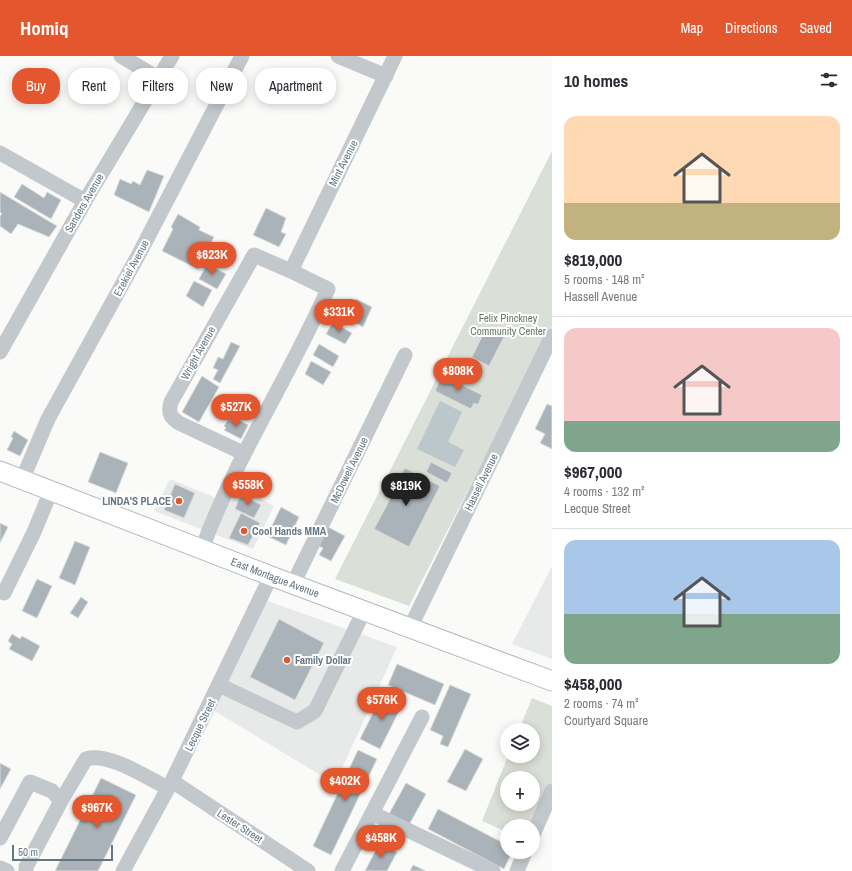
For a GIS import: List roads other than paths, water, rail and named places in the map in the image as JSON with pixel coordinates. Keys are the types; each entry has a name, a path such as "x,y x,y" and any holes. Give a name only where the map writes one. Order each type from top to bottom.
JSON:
{"main road":[{"name":"East Montague Avenue","path":"0,471 293,584 552,681"}],"street":[{"path":"121,56 141,68"},
{"name":"Sanders Avenue","path":"164,68 172,56"},
{"name":"Ezekiel Avenue","path":"22,480 48,419 139,254 242,56"},
{"path":"338,56 386,76"},
{"name":"Mint Avenue","path":"291,270 395,56"},
{"name":"Sanders Avenue","path":"0,352 143,104"},
{"path":"0,153 85,202"},
{"name":"Wright Avenue","path":"243,453 175,420 171,417 169,410 171,402 254,255 291,270"},
{"path":"202,549 243,453 310,330 328,289 291,270"},
{"name":"Hassell Avenue","path":"410,628 552,336"},
{"name":"McDowell Avenue","path":"293,584 405,355"},
{"path":"4,593 34,532 51,491"},
{"name":"Lecque Street","path":"123,871 170,784 220,685 272,576"},
{"path":"220,685 297,722 315,711 364,611"},
{"path":"342,871 422,717"},
{"name":"Lester Street","path":"61,801 86,758 92,757 111,760 170,784 308,871"},
{"path":"0,838 30,782 52,791 61,801 26,869"},
{"path":"540,819 552,791"},
{"path":"372,812 494,871"},
{"path":"517,871 522,859"},
{"path":"0,868 7,871"}],"place":[{"name":"LINDA'S PLACE","path":"179,501"},
{"name":"Cool Hands MMA","path":"244,531"},
{"name":"Family Dollar","path":"287,660"}],"park label":[{"name":"Felix Pinckney Community Center","path":"508,324"}]}
